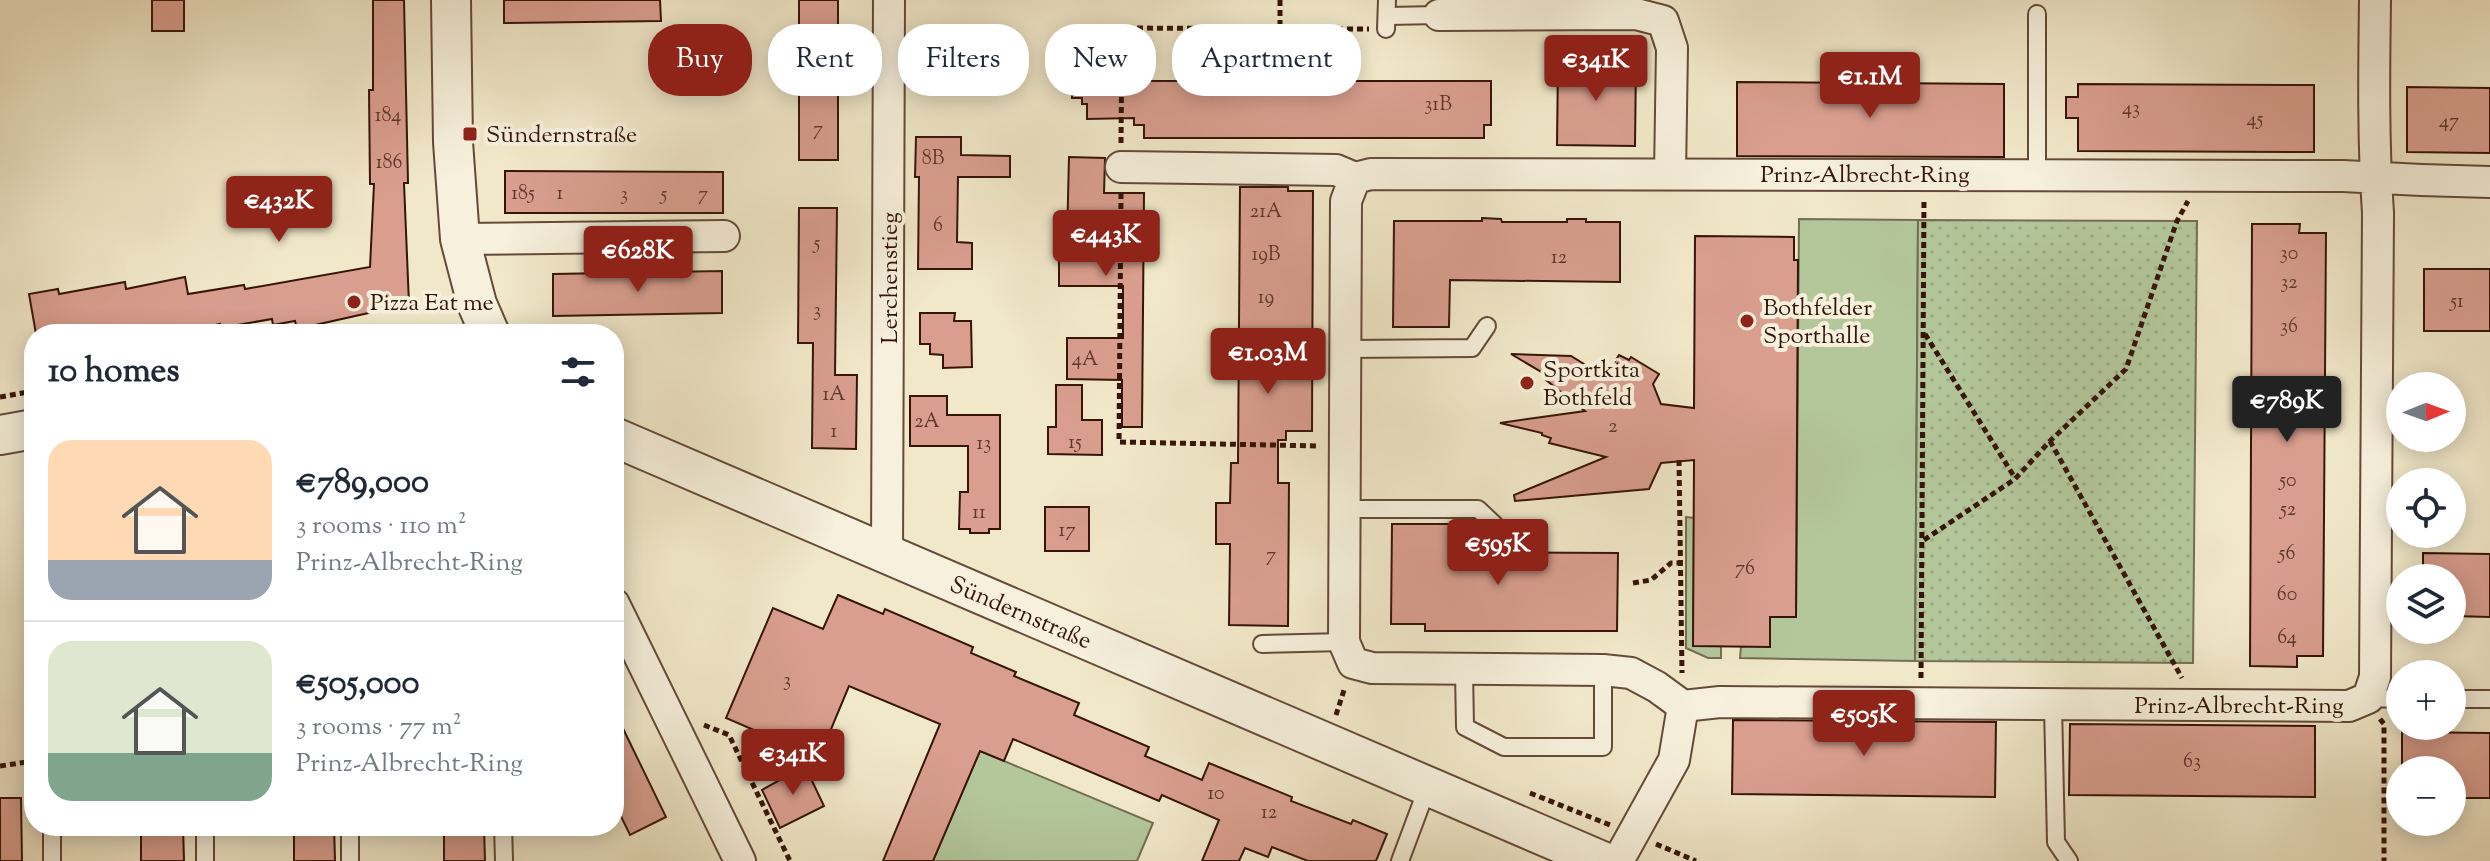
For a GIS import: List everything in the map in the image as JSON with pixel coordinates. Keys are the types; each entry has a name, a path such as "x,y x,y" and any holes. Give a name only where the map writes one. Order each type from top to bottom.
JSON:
{"street":[{"path":"451,0 453,142 460,239 477,304 486,324"},
{"name":"Lerchenstieg","path":"887,555 889,0"},
{"path":"2375,0 2376,178"},
{"path":"1439,8 1636,14 1663,21 1672,48 1670,174"},
{"name":"Prinz-Albrecht-Ring","path":"1121,167 1336,170 1355,178 1371,174 2202,175 2490,182"},
{"path":"1355,178 1346,201 1344,642 1353,663 1372,668 1603,670 1631,673 1683,706 1674,760 1618,861"},
{"name":"Prinz-Albrecht-Ring","path":"1683,706 1720,702 1921,702 2196,707 2349,706 2368,698 2375,677 2376,178"},
{"path":"460,239 724,236"},
{"path":"0,435 24,431"},
{"name":"Sündernstraße","path":"624,441 1428,786 1552,851 1602,861"},
{"path":"624,633 666,710 740,861"}],"lane":[{"path":"1387,15 1439,8"},
{"path":"2037,14 2037,175"},
{"path":"1346,349 1472,348 1487,326"},
{"path":"1345,509 1478,509 1495,525"},
{"path":"1262,644 1344,642"},
{"path":"1464,670 1465,727 1504,747 1603,747 1603,670"},
{"path":"2368,698 2386,699"},
{"path":"2466,699 2490,699"},
{"path":"2053,705 2056,842 2069,861"},
{"path":"1400,861 1428,786"},
{"path":"52,836 52,861"},
{"path":"205,836 205,861"},
{"path":"350,836 350,861"},
{"path":"503,836 504,861"}],"path":[{"path":"1280,0 1280,24"},
{"path":"1318,24 1387,15"},
{"path":"1172,28 1122,28 1119,442 1346,446"},
{"path":"1921,702 1924,175"},
{"path":"1923,541 2015,479 2126,369 2177,221 2202,175"},
{"path":"1924,333 2015,479"},
{"path":"0,397 24,393"},
{"path":"2050,441 2173,659 2196,707"},
{"path":"1679,460 1683,706"},
{"path":"1633,583 1651,580 1671,563 1681,563"},
{"path":"2368,698 2384,724 2384,861"},
{"path":"666,710 729,735 790,861"},
{"path":"0,766 24,762"}],"green space":[{"path":"1799,219 1918,220 1915,661 1740,658 1741,647 1770,643 1770,617 1796,617"},
{"path":"1918,220 2197,221 2193,663 1915,661"},
{"path":"1686,517 1694,518 1693,643 1697,646 1721,646 1721,658 1708,658 1686,648"},
{"path":"980,751 1153,823 1137,861 933,861"}],"building":[{"path":"152,0 184,0 184,31 152,31"},
{"path":"373,0 404,0 408,183 404,183 409,304 319,324 296,324 295,321 273,324 272,319 243,324 34,324 29,294 58,289 59,294 125,282 126,289 185,277 188,294 244,285 245,289 370,267 374,184 370,184 369,90 373,90"},
{"path":"504,0 660,0 661,21 504,23"},
{"path":"799,0 838,0 838,24 799,24"},
{"path":"1558,60 1636,61 1635,146 1557,145"},
{"path":"1156,81 1172,81 1172,96 1361,96 1361,81 1491,81 1491,125 1484,125 1484,138 1144,138 1144,125 1134,125 1134,118 1087,119 1087,104 1082,104 1082,98 1072,98 1156,96"},
{"path":"1737,82 2004,84 2004,157 1737,156"},
{"path":"2078,84 2314,85 2314,152 2078,151 2078,118 2066,118 2066,97 2078,97"},
{"path":"2407,87 2490,88 2490,153 2407,152"},
{"path":"799,96 838,96 838,160 799,160"},
{"path":"916,137 961,137 961,155 1010,156 1010,177 958,177 957,242 972,243 972,269 918,269"},
{"path":"1069,157 1105,158 1104,193 1144,193 1142,427 1122,427 1122,380 1067,379 1067,338 1123,338 1123,286 1059,286 1059,239 1067,239"},
{"path":"505,171 723,172 723,213 505,213"},
{"path":"1240,187 1288,187 1288,191 1313,191 1312,431 1286,431 1286,440 1278,440 1278,483 1289,483 1288,626 1229,625 1230,544 1216,544 1216,503 1230,503 1231,463 1238,463"},
{"path":"799,208 837,208 835,375 857,375 856,449 812,448 813,343 798,343"},
{"path":"1482,218 1501,219 1502,222 1586,219 1586,222 1620,222 1620,282 1450,280 1449,327 1393,327 1394,221 1482,221"},
{"path":"2252,224 2300,224 2299,233 2326,233 2323,656 2297,656 2297,667 2250,666"},
{"path":"1695,236 1794,237 1794,260 1798,260 1796,617 1770,617 1770,647 1693,646 1694,460 1661,463 1649,489 1515,501 1514,495 1606,457 1549,443 1551,438 1542,433 1500,423 1585,411 1546,380 1548,376 1511,354 1571,356 1605,377 1619,355 1629,360 1631,357 1659,374 1653,384 1661,404 1694,408"},
{"path":"2424,269 2490,269 2490,331 2424,331"},
{"path":"722,271 722,313 553,316 553,274"},
{"path":"920,313 955,313 954,321 971,321 972,367 943,368 943,355 930,354 930,344 920,344"},
{"path":"1056,385 1082,385 1082,420 1102,420 1102,455 1048,454 1048,427 1056,427"},
{"path":"910,396 947,396 947,415 1000,415 1000,529 989,529 989,533 970,533 970,529 959,529 960,492 968,492 968,446 910,446"},
{"path":"1045,507 1089,507 1089,551 1045,551"},
{"path":"1392,524 1450,524 1450,552 1618,553 1617,631 1425,631 1425,624 1391,624"},
{"path":"2423,553 2490,554 2490,617 2466,616 2466,564 2423,564"},
{"path":"838,595 883,614 885,609 973,647 971,653 1016,672 1014,676 1079,703 1074,715 1149,747 1145,756 1202,780 1209,763 1292,797 1291,801 1387,834 1376,861 1308,861 1272,847 1268,857 1245,848 1239,861 1202,861 1219,820 1162,795 1159,801 1013,739 1004,761 980,751 933,861 883,861 940,724 849,686 819,758 726,718 773,608 823,629"},
{"path":"1733,720 1996,722 1995,797 1732,794"},
{"path":"2070,724 2315,726 2315,797 2069,795"},
{"path":"624,731 666,817 630,835 624,823"},
{"path":"2466,733 2490,733 2490,798 2466,798 2466,756 2402,756 2402,740 2466,740"},
{"path":"805,766 824,806 780,828 762,790"},
{"path":"0,798 21,798 22,861 0,861"},
{"path":"141,836 183,836 184,861 141,861"},
{"path":"294,836 334,836 335,861 294,861"},
{"path":"444,836 484,836 485,861 444,861"}],"place":[{"name":"Sündernstraße","path":"470,134"},
{"name":"Pizza Eat me","path":"354,302"},
{"name":"Bothfelder Sporthalle","path":"1747,321"},
{"name":"Sportkita Bothfeld","path":"1527,383"}]}
